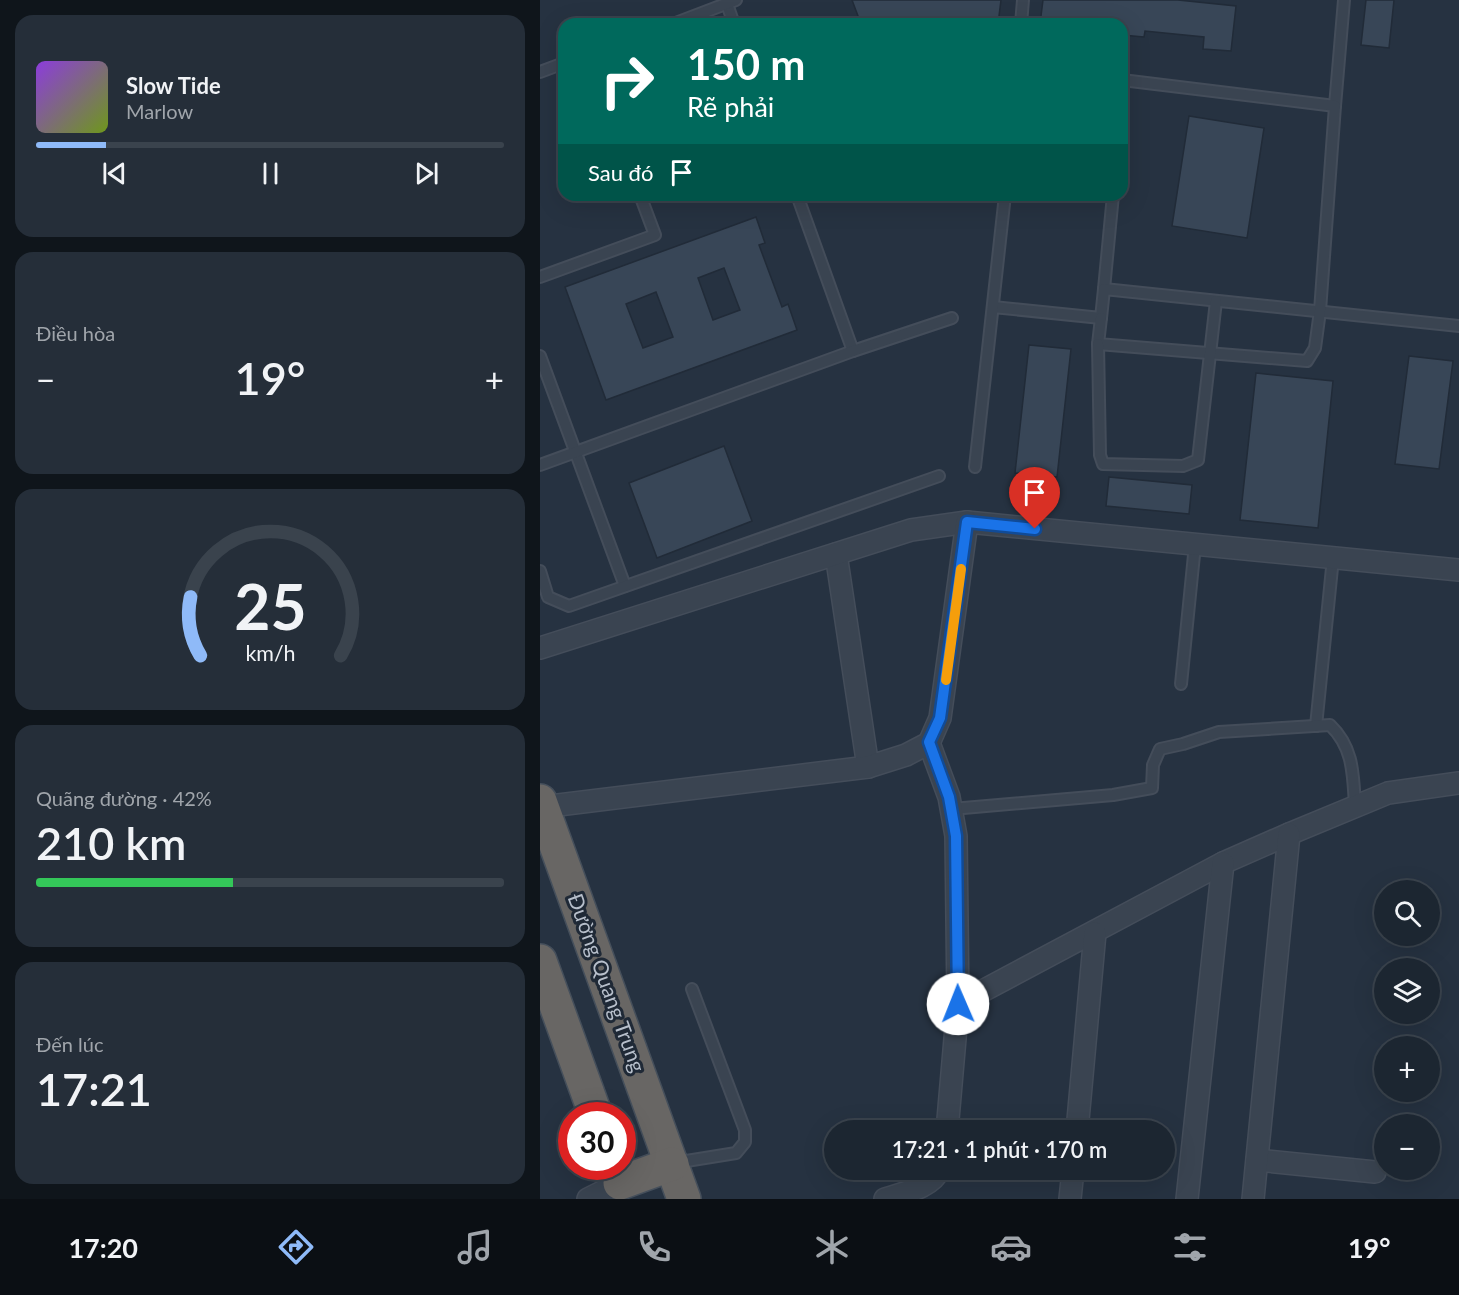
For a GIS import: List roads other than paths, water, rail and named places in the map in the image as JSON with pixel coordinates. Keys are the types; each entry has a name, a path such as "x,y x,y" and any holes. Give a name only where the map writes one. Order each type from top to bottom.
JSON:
{"highway":[{"name":"Đường Quang Trung","path":"541,804 684,1199"},
{"path":"540,962 591,1102"},
{"path":"620,1183 672,1164"}],"street":[{"path":"541,804 867,767 906,755 929,742 940,718 967,522"},
{"path":"540,648 911,530 967,522 1459,570"},
{"path":"836,554 867,767"},
{"path":"929,742 949,797 956,836 958,1004 948,1120"},
{"path":"958,1004 1095,933 1222,863 1388,793 1459,783"},
{"path":"1253,1199 1289,834"},
{"path":"1187,1199 1222,863"},
{"path":"1078,1120 1095,933"},
{"path":"1257,1160 1374,1172"},
{"path":"885,1199 918,1188 931,1180"},
{"path":"1070,1199 1072,1180"},
{"path":"588,1199 620,1183"}],"lane":[{"path":"1022,18 1023,0"},
{"path":"1098,344 1307,361 1315,348 1320,311 1344,0"},
{"path":"689,18 731,2 733,18"},
{"path":"540,72 558,65"},
{"path":"1128,81 1335,106"},
{"path":"540,277 655,235 642,201"},
{"path":"798,201 853,351"},
{"path":"975,467 1004,201"},
{"path":"1112,201 1098,344 1100,455 1103,464 1183,466 1198,460 1216,301"},
{"path":"1104,289 1459,326"},
{"path":"993,307 1101,318"},
{"path":"540,465 853,351 952,318"},
{"path":"540,356 625,586"},
{"path":"540,571 548,597 569,606 939,476"},
{"path":"1181,684 1195,545"},
{"path":"1316,726 1333,558"},
{"path":"952,809 1113,795 1152,788 1153,765 1160,749 1219,732 1330,725 1342,737 1353,767 1354,806"},
{"path":"672,1164 736,1153 745,1142 745,1130 692,989"}]}
